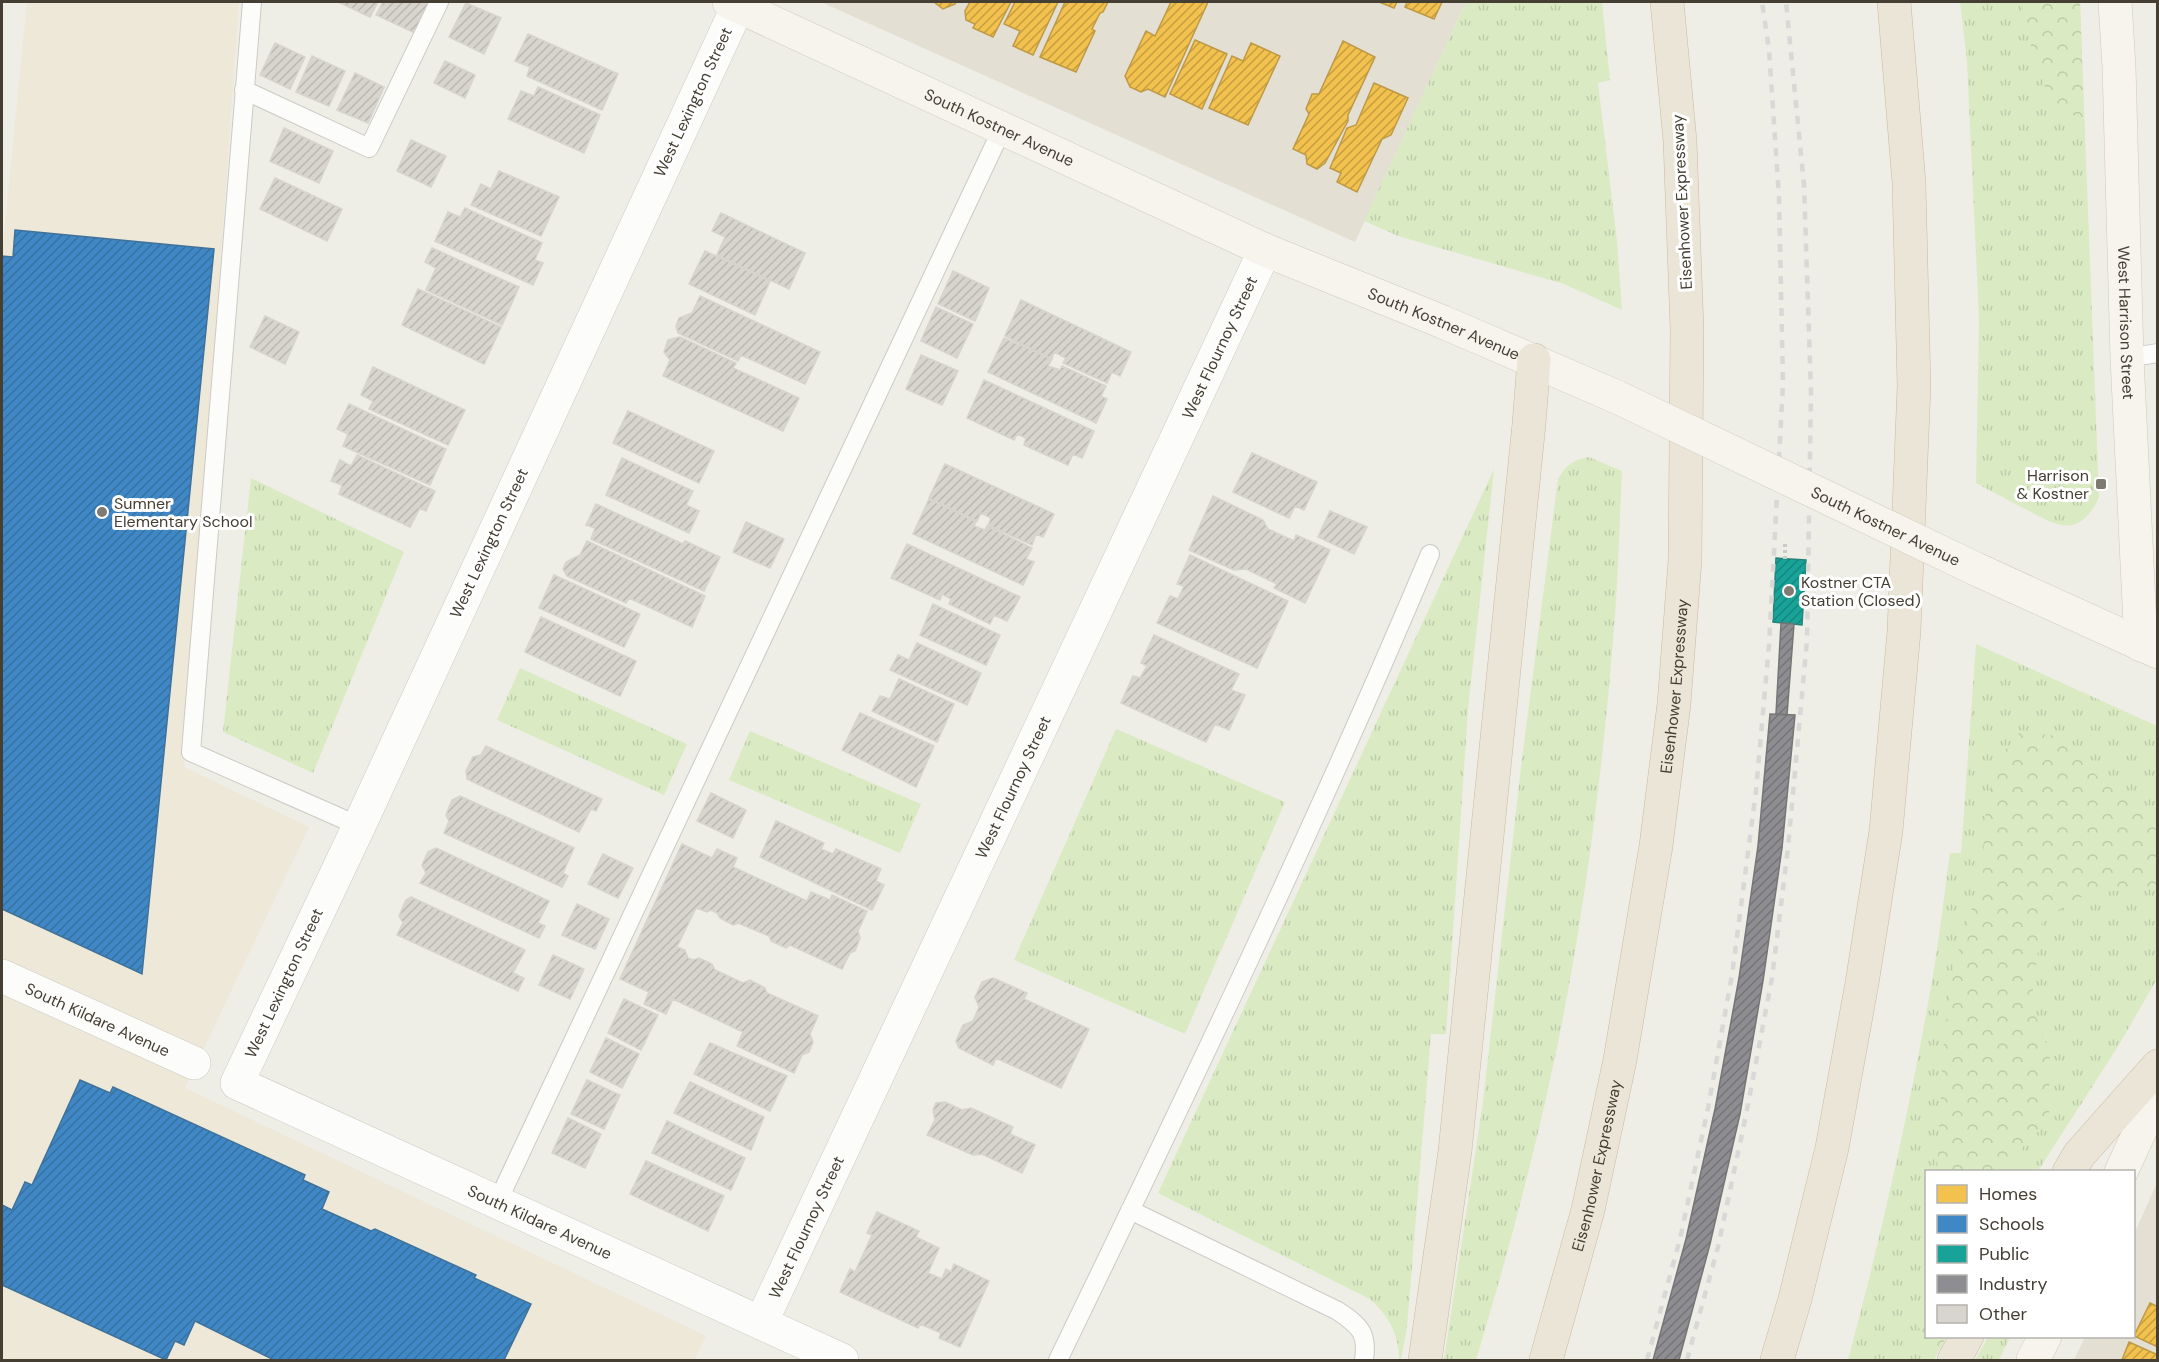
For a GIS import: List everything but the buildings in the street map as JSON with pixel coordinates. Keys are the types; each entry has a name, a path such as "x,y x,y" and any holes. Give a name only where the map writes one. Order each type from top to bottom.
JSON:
{"highway":[{"name":"Eisenhower Expressway","path":"1546,1360 1588,1210 1620,1060 1656,846 1674,704 1685,560 1687,328 1680,141 1667,2"},
{"path":"1777,1360 1795,1299 1832,1148 1862,983 1886,831 1904,631 1914,386 1909,183 1894,2"},
{"path":"1425,1360 1455,1151 1534,360"},
{"path":"2069,1170 2079,1155 2157,1066"},
{"path":"1954,1360 1966,1338"}],"street":[{"name":"West Harrison Street","path":"2115,2 2142,356 2149,649"},
{"name":"South Kostner Avenue","path":"736,3 1265,250 1534,360 1617,397 1978,570 2149,649"},
{"name":"West Lexington Street","path":"237,1083 359,826 736,3"},
{"name":"West Flournoy Street","path":"761,1323 1265,250"},
{"name":"South Kildare Avenue","path":"2,976 194,1063"},
{"name":"South Kildare Avenue","path":"237,1083 842,1360"},
{"path":"2122,1170 2157,1092"},
{"path":"2033,1360 2043,1338"}],"lane":[{"path":"252,2 191,752 359,826"},
{"path":"244,90 369,148 440,2"},
{"path":"497,1203 1002,129"},
{"path":"1058,1360 1224,1013 1390,650 1430,554"},
{"path":"1131,1210 1338,1311 1358,1326 1366,1342 1364,1360"}],"path":[{"path":"1785,542 1785,559"}],"shaded area":[{"name":"Sumner Elementary School","path":"27,2 239,2 184,767 309,827 185,1088 706,1336 694,1360 2,1360 2,256"},
{"path":"821,2 1466,2 1355,242"},
{"path":"2157,1183 2157,1360 2074,1360 2085,1338 2135,1338 2135,1232"}],"green space":[{"path":"1466,2 1602,2 1610,80 1598,83 1617,241 1622,310 1564,284 1398,236 1364,221"},
{"path":"1960,2 2080,2 2099,497 2085,518 2068,526 2049,521 1976,483 1979,320 1967,61"},
{"path":"2021,2 2080,2 2084,119 2049,99 2028,37"},
{"path":"1589,457 1622,471 1616,607 1609,689 1582,909 1567,998 1545,1102 1520,1206 1476,1360 1444,1360 1483,1102 1521,767 1558,479 1570,464"},
{"path":"1494,469 1468,710 1446,1034 1431,1034 1407,1327 1401,1360 1399,1360 1397,1342 1391,1325 1381,1310 1368,1298 1158,1193"},
{"path":"251,478 404,552 313,773 223,732"},
{"path":"1976,644 2157,726 2157,979 2117,1048 2039,1170 1925,1170 1925,1338 1945,1338 1934,1360 1848,1360 1873,1264 1915,1072 1935,960 1950,853 1961,853"},
{"path":"520,668 687,744 664,795 497,720"},
{"path":"1116,729 1285,802 1185,1034 1014,960"},
{"path":"750,731 921,804 900,853 729,780"},
{"path":"2020,732 2058,736 2096,775 2138,812 2157,824 2157,886 2086,894 2042,921 2031,1003 2050,1054 2049,1120 2022,1148 2011,1170 1938,1170 1944,1036 1955,962 1983,873 1984,822 1997,760"},
{"path":"1925,1311 1925,1338 1946,1338 1941,1348 1926,1350 1919,1327"},
{"path":"1987,1338 2010,1338 1999,1360 1975,1360"}],"railway":[{"path":"1647,1360 1680,1239 1708,1108 1732,975 1756,791 1769,645 1783,384 1779,197 1769,50 1762,2"},
{"path":"1687,1360 1718,1247 1772,978 1788,848 1807,640 1811,392 1804,185 1786,2"}],"place":[{"name":"Harrison & Kostner","path":"2101,484"},
{"name":"Sumner Elementary School","path":"102,512"},
{"name":"Kostner CTA Station (Closed)","path":"1789,591"}]}
